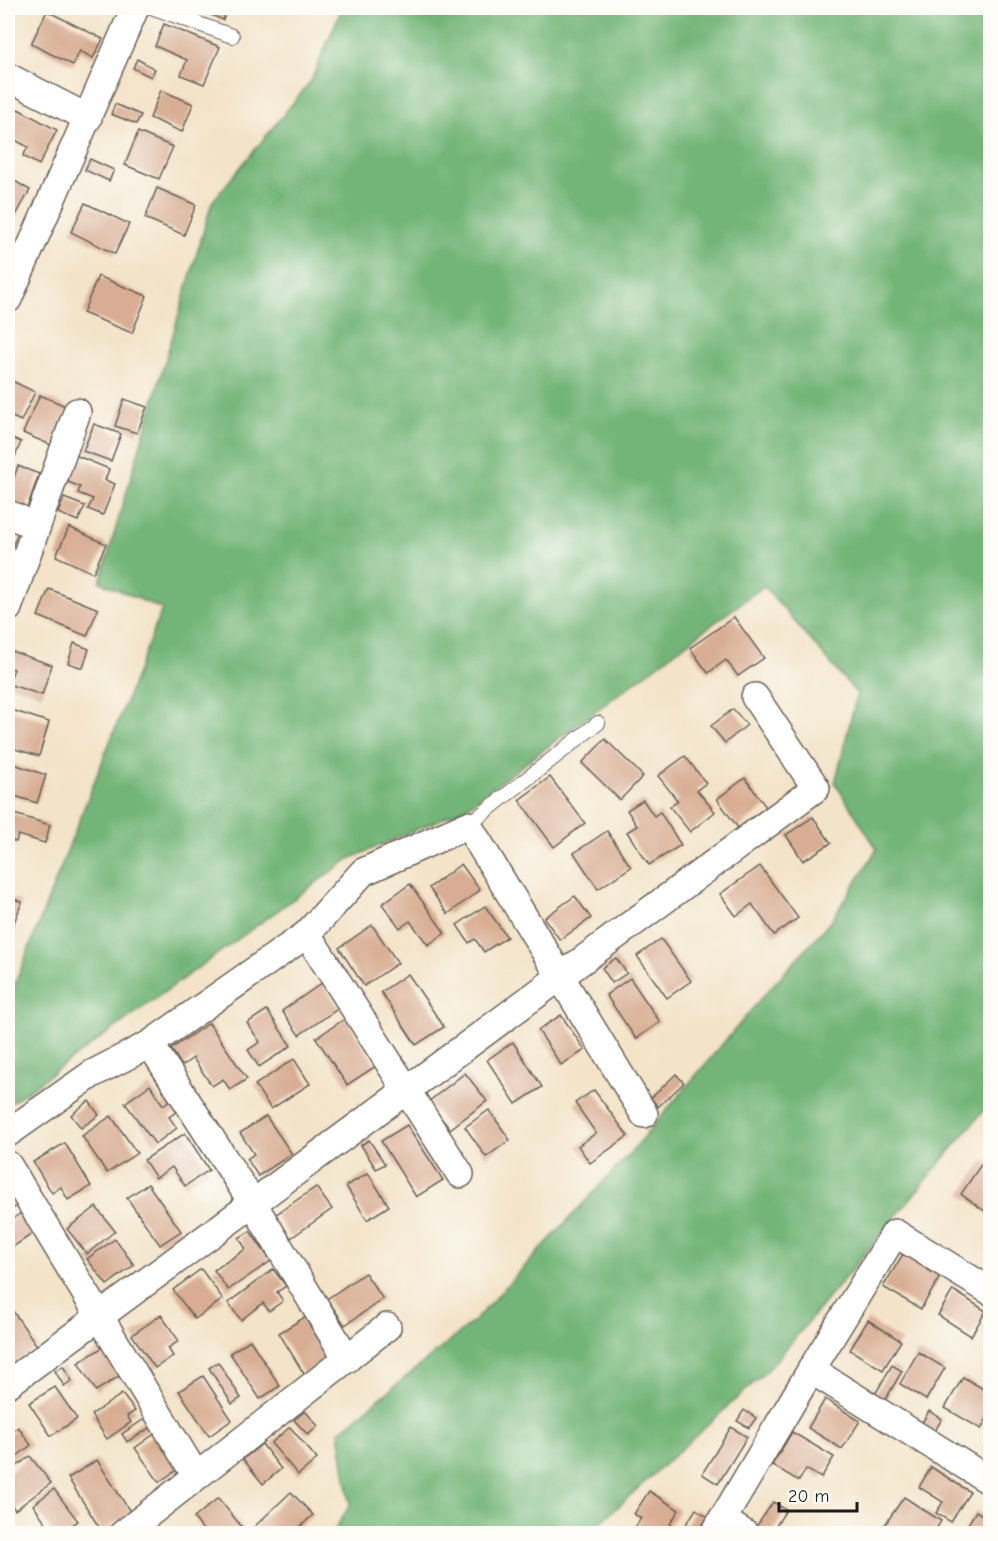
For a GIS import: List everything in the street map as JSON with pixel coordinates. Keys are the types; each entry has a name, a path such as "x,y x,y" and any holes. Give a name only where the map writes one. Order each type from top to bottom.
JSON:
{"street":[{"path":"8,299 16,253 88,118 135,8"},
{"path":"8,77 88,118"},
{"path":"8,608 77,412"},
{"path":"8,514 36,526"},
{"path":"8,1384 406,1088 816,788 754,697"},
{"path":"8,1132 92,1074 150,1044 307,934 363,872 468,825 645,1114"},
{"path":"307,934 460,1174"},
{"path":"150,1044 252,1202 347,1359"},
{"path":"8,1165 196,1476"},
{"path":"746,1533 718,1526 895,1233 990,1292"},
{"path":"123,1533 387,1327"},
{"path":"811,1370 990,1481"}],"lane":[{"path":"154,8 232,36"},
{"path":"468,825 598,723"}],"green space":[{"path":"342,8 990,8 990,1103 770,1368 589,1533 333,1533 350,1505 339,1432 474,1321 632,1151 764,995 831,921 877,849 835,783 857,694 764,586 464,809 349,859 8,1105 8,1002 162,609 100,582 212,202 311,81"}],"building":[{"path":"195,8 228,8 223,20"},
{"path":"47,11 103,39 93,58 80,51 73,65 31,44"},
{"path":"164,24 220,47 204,84 181,75 187,60 155,46"},
{"path":"137,59 155,69 151,77 133,68"},
{"path":"161,90 193,104 182,132 150,118"},
{"path":"115,104 141,115 136,124 111,114"},
{"path":"18,109 57,130 39,165 23,156 28,147 8,136 8,129"},
{"path":"138,132 173,147 159,179 125,165"},
{"path":"90,159 114,170 109,181 85,170"},
{"path":"8,177 30,190 15,217 8,213"},
{"path":"157,188 196,205 184,235 145,218"},
{"path":"85,203 129,224 115,254 71,232"},
{"path":"98,276 147,296 132,333 83,313"},
{"path":"8,379 35,392 21,421 8,415"},
{"path":"40,395 70,408 53,446 23,433"},
{"path":"124,399 147,407 137,433 115,426"},
{"path":"94,424 121,434 111,461 83,451"},
{"path":"8,436 21,442 8,474"},
{"path":"75,455 109,469 105,480 115,484 103,515 88,509 93,499 78,493 80,487 64,480"},
{"path":"18,466 39,474 26,511 8,504 8,494"},
{"path":"64,498 85,506 78,521 58,513"},
{"path":"8,524 19,528 8,559"},
{"path":"69,527 106,544 93,573 56,556"},
{"path":"49,589 98,609 87,636 38,616"},
{"path":"734,617 764,658 738,676 726,660 708,673 690,648"},
{"path":"74,643 89,649 83,668 68,663"},
{"path":"8,650 52,665 42,695 8,684 14,669 8,667"},
{"path":"8,709 49,722 39,756 8,747"},
{"path":"733,709 747,725 725,743 711,726"},
{"path":"605,739 643,776 620,800 582,763"},
{"path":"685,756 706,783 697,790 715,812 690,832 670,807 678,801 658,776"},
{"path":"8,762 46,775 37,803 8,794"},
{"path":"550,777 585,823 554,847 519,800"},
{"path":"745,778 766,807 738,828 717,799"},
{"path":"643,800 654,816 660,812 681,845 649,865 627,832 637,826 627,810"},
{"path":"8,812 50,825 45,843 18,835 16,842 8,839"},
{"path":"813,817 831,843 803,861 786,835"},
{"path":"607,831 631,867 598,889 574,853"},
{"path":"461,864 480,890 448,914 429,888"},
{"path":"760,866 798,918 774,935 752,904 736,916 720,894"},
{"path":"410,884 445,933 428,945 410,921 400,928 382,904"},
{"path":"575,896 591,918 560,940 544,918"},
{"path":"8,897 22,902 12,928 8,927"},
{"path":"485,906 507,937 484,952 475,939 469,943 457,925"},
{"path":"372,925 398,963 364,986 339,948"},
{"path":"661,939 691,981 667,998 637,956"},
{"path":"616,958 627,973 612,983 602,968"},
{"path":"408,974 444,1027 416,1045 381,992"},
{"path":"630,978 660,1022 636,1039 606,995"},
{"path":"322,983 339,1008 299,1035 282,1011"},
{"path":"267,1010 291,1046 259,1067 248,1050 260,1042 247,1023"},
{"path":"561,1015 585,1050 561,1065 538,1030"},
{"path":"346,1018 376,1066 347,1085 316,1038"},
{"path":"209,1023 247,1079 230,1090 223,1079 212,1086 193,1058 182,1066 171,1049"},
{"path":"513,1042 542,1087 516,1104 487,1060"},
{"path":"294,1059 310,1084 271,1109 255,1085"},
{"path":"465,1073 487,1101 450,1129 428,1102"},
{"path":"676,1074 684,1083 658,1107 651,1098"},
{"path":"150,1085 163,1105 173,1098 180,1109 169,1117 177,1128 155,1144 125,1103"},
{"path":"594,1090 628,1136 590,1163 578,1146 596,1133 575,1103"},
{"path":"89,1101 99,1115 81,1128 71,1115"},
{"path":"489,1110 510,1140 486,1157 465,1127"},
{"path":"111,1116 137,1153 107,1173 82,1136"},
{"path":"266,1116 292,1154 258,1176 247,1159 254,1154 240,1133"},
{"path":"407,1125 443,1180 416,1197 381,1141"},
{"path":"185,1133 209,1170 185,1186 172,1167 156,1178 144,1160"},
{"path":"369,1140 385,1164 376,1169 361,1145"},
{"path":"65,1143 91,1186 68,1200 61,1187 52,1193 33,1162"},
{"path":"984,1160 990,1165 990,1215 961,1194"},
{"path":"368,1173 389,1206 367,1220 346,1186"},
{"path":"148,1184 181,1231 160,1245 127,1198"},
{"path":"316,1187 332,1209 291,1238 275,1215"},
{"path":"8,1189 18,1205 8,1212"},
{"path":"96,1207 115,1231 87,1254 67,1229"},
{"path":"24,1211 37,1231 8,1250 8,1222"},
{"path":"250,1231 271,1261 228,1290 214,1270 246,1249 239,1238"},
{"path":"115,1239 134,1265 107,1285 87,1259"},
{"path":"903,1254 940,1277 921,1309 883,1287"},
{"path":"201,1269 223,1299 195,1319 173,1290"},
{"path":"273,1269 286,1286 277,1292 283,1301 269,1311 263,1303 241,1320 228,1303"},
{"path":"365,1273 383,1299 345,1325 327,1299"},
{"path":"953,1290 986,1311 971,1336 938,1315"},
{"path":"10,1307 38,1347 8,1369 8,1309"},
{"path":"161,1315 179,1341 168,1348 173,1356 155,1368 132,1335"},
{"path":"305,1317 330,1358 304,1374 279,1333"},
{"path":"990,1317 990,1335 983,1330"},
{"path":"868,1320 901,1341 883,1370 850,1350"},
{"path":"250,1340 280,1386 260,1399 230,1353"},
{"path":"103,1347 121,1375 96,1391 78,1363"},
{"path":"918,1352 945,1368 926,1400 900,1384"},
{"path":"990,1352 990,1365 985,1361"},
{"path":"218,1362 241,1398 232,1404 209,1368"},
{"path":"892,1365 902,1371 884,1402 874,1396"},
{"path":"63,1366 72,1381 64,1386 55,1371"},
{"path":"203,1376 232,1420 209,1436 179,1391"},
{"path":"963,1377 990,1393 990,1413 981,1429 945,1408"},
{"path":"55,1387 77,1419 51,1436 29,1403"},
{"path":"122,1394 135,1411 127,1416 131,1422 107,1439 91,1415"},
{"path":"825,1399 860,1421 842,1449 808,1428"},
{"path":"744,1410 756,1418 749,1428 737,1421"},
{"path":"305,1411 318,1426 308,1435 294,1420"},
{"path":"929,1411 942,1419 933,1434 920,1426"},
{"path":"149,1416 154,1425 127,1442 122,1434"},
{"path":"18,1427 31,1445 8,1463 8,1431 10,1434"},
{"path":"290,1427 317,1459 298,1475 271,1443"},
{"path":"731,1427 747,1437 718,1484 702,1474"},
{"path":"157,1432 181,1467 159,1482 135,1448"},
{"path":"792,1432 834,1457 821,1478 806,1469 799,1481 772,1465"},
{"path":"990,1437 990,1452 984,1448"},
{"path":"262,1444 281,1469 263,1484 243,1459"},
{"path":"30,1456 51,1483 15,1510 8,1500 8,1473"},
{"path":"97,1460 131,1513 102,1532 68,1478"},
{"path":"931,1467 970,1492 951,1522 936,1513 943,1502 919,1487"},
{"path":"54,1489 78,1521 71,1526 77,1534 54,1534 33,1505"},
{"path":"649,1491 679,1510 670,1524 684,1534 631,1534 641,1518 634,1514"},
{"path":"291,1492 313,1515 292,1534 261,1534 255,1526"},
{"path":"904,1497 941,1521 933,1534 896,1534 884,1526"},
{"path":"218,1498 246,1532 244,1534 206,1534 194,1518"},
{"path":"773,1502 786,1510 771,1534 767,1534 756,1527"},
{"path":"696,1509 708,1517 697,1534 685,1526"},
{"path":"976,1511 990,1520 990,1534 962,1534"}]}
